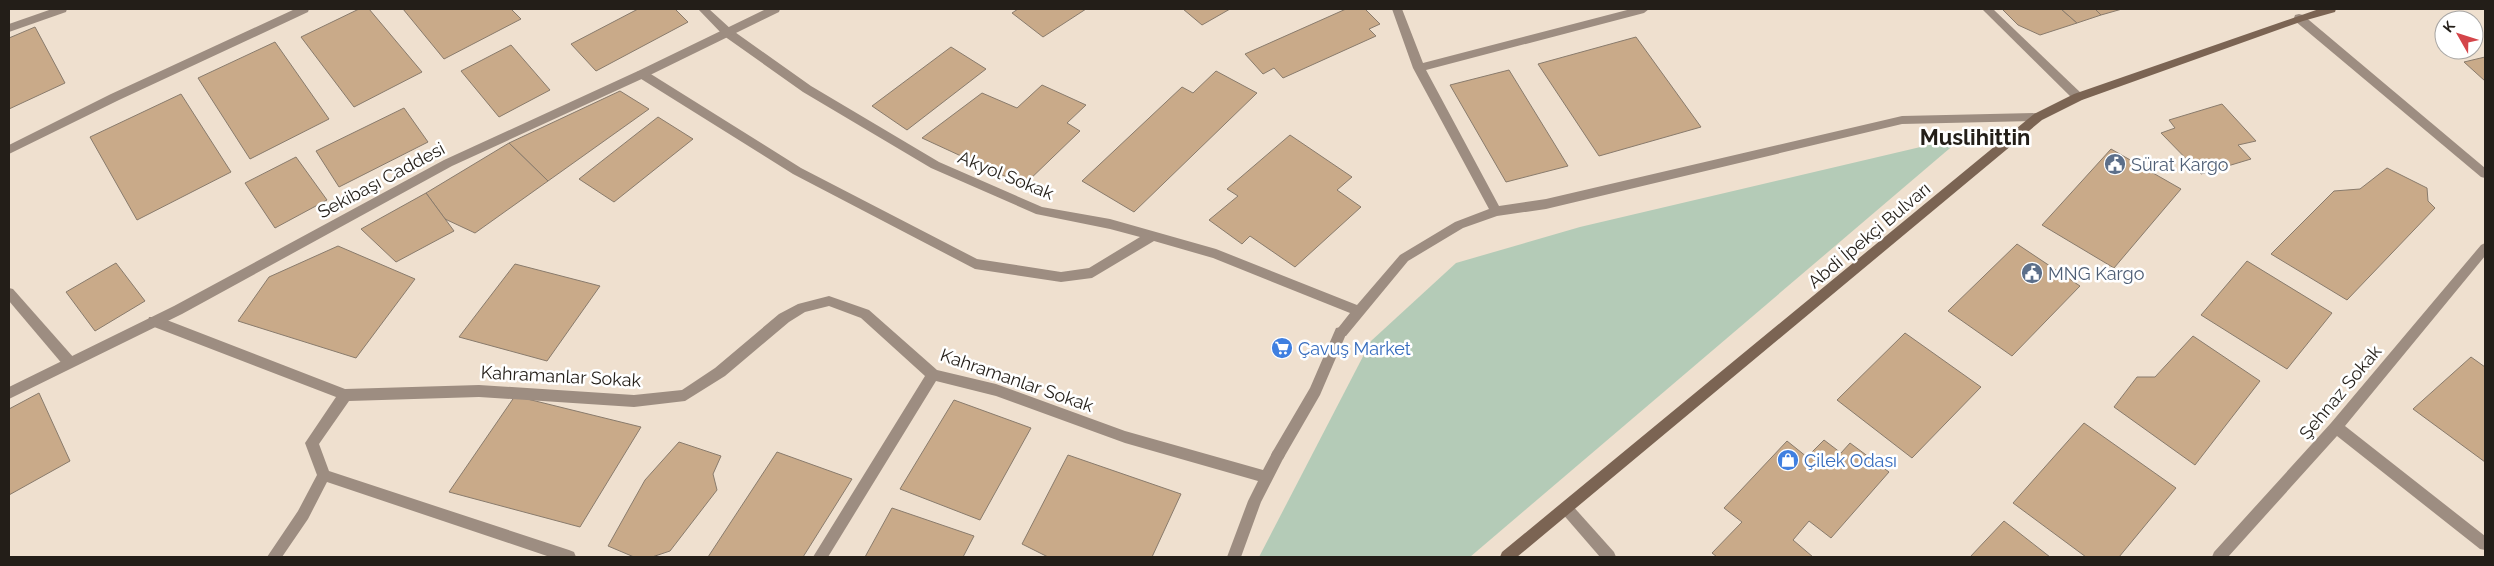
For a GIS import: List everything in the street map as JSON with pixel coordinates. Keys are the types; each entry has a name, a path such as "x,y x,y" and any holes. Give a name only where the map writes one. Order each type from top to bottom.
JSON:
{"main road":[{"name":"Abdi İpekçi Bulvarı","path":"1507,557 2038,117 2078,97 2298,18 2331,9"}],"street":[{"path":"9,28 62,9"},
{"path":"9,150 115,97 304,9"},
{"name":"Akyol Sokak","path":"703,9 728,33 807,90 935,165 1040,211 1154,236 1216,254 1359,311"},
{"name":"Sekibaşı Caddesi","path":"9,393 154,321 448,163 642,74 775,9"},
{"path":"1398,9 1420,68 1496,211"},
{"path":"1420,68 1644,9"},
{"path":"1987,9 2078,97"},
{"path":"2298,18 2485,174"},
{"path":"642,74 796,171 872,208 974,264 1061,277 1092,273 1154,236"},
{"path":"1234,557 1255,501 1278,455 1315,391 1342,332 1404,258 1459,225 1496,211 1546,204 1902,120 2038,117"},
{"name":"Şehnaz Sokak","path":"2219,557 2336,427 2485,248"},
{"path":"9,293 69,362"},
{"name":"Kahramanlar Sokak","path":"154,321 345,395 479,390 634,401 685,395 720,372 784,318 802,308 829,301 865,314 933,375 996,390 1125,437 1268,478"},
{"path":"820,557 933,375"},
{"path":"274,557 303,515 324,475 312,443 345,395"},
{"path":"2336,427 2485,544"},
{"path":"324,475 569,557"},
{"path":"1566,508 1609,557"}],"green space":[{"path":"1963,137 1470,557 1259,557 1371,341 1456,263 1580,227"}],"building":[{"path":"359,9 369,9 422,72 354,107 301,37"},
{"path":"403,9 511,9 521,19 444,59"},
{"path":"638,9 675,9 688,22 596,71 571,44"},
{"path":"1018,9 1086,9 1043,37 1012,13"},
{"path":"1183,9 1230,9 1202,25"},
{"path":"1346,9 1365,9 1380,24 1369,29 1376,36 1283,78 1274,68 1263,74 1245,54"},
{"path":"2002,9 2061,9 2077,23 2040,35 2018,25"},
{"path":"2061,9 2095,9 2101,15 2077,23"},
{"path":"2095,9 2122,9 2101,15"},
{"path":"35,27 65,83 9,109 9,38"},
{"path":"1636,37 1701,127 1599,156 1538,64"},
{"path":"275,42 329,119 250,159 198,78"},
{"path":"511,45 550,90 499,117 461,71"},
{"path":"951,47 986,69 907,130 872,106"},
{"path":"2484,57 2485,81 2464,62 2484,60"},
{"path":"1509,70 1568,166 1506,182 1450,85"},
{"path":"1216,71 1257,93 1134,212 1082,181 1182,87 1193,93"},
{"path":"1042,85 1086,105 1067,123 1080,131 1024,185 922,138 982,93 1017,108"},
{"path":"620,91 649,109 548,181 509,143"},
{"path":"181,94 231,172 137,220 90,137"},
{"path":"2222,104 2256,141 2238,145 2251,159 2201,174 2161,133 2175,128 2169,120"},
{"path":"404,108 428,142 339,187 316,151"},
{"path":"658,117 693,139 614,202 579,179"},
{"path":"1290,135 1352,177 1337,190 1361,207 1295,267 1250,236 1242,244 1209,220 1238,196 1227,189"},
{"path":"509,143 548,181 475,233 445,219 426,193"},
{"path":"2111,149 2181,189 2114,268 2042,225"},
{"path":"296,157 327,200 275,228 245,183"},
{"path":"2387,168 2427,188 2428,201 2435,208 2347,300 2271,254 2334,191 2360,189"},
{"path":"426,193 454,231 396,262 361,229"},
{"path":"2017,244 2080,286 2012,356 1948,311"},
{"path":"338,246 415,279 356,358 238,321 269,277"},
{"path":"2247,261 2332,313 2287,369 2201,315"},
{"path":"116,263 145,301 95,331 66,292"},
{"path":"515,264 600,286 547,361 459,337"},
{"path":"1905,333 1981,387 1912,458 1837,400"},
{"path":"2193,336 2260,381 2195,465 2114,407 2137,377 2155,377"},
{"path":"2471,357 2485,367 2485,462 2413,409"},
{"path":"39,393 70,461 9,495 9,409"},
{"path":"515,396 641,427 580,527 449,492"},
{"path":"954,400 1031,428 980,520 900,489"},
{"path":"2084,423 2176,488 2119,557 2086,557 2013,503"},
{"path":"1824,440 1841,453 1850,443 1889,472 1831,538 1809,521 1793,540 1813,557 1717,557 1712,553 1742,522 1724,508 1787,441 1807,457"},
{"path":"679,442 721,456 713,474 717,490 670,551 652,557 634,557 608,546 645,480"},
{"path":"777,452 852,479 803,557 708,557"},
{"path":"1068,455 1181,494 1152,557 1048,557 1022,544"},
{"path":"892,508 974,536 963,557 865,557"},
{"path":"2004,521 2050,557 1970,557"}],"place":[{"name":"Sürat Kargo","path":"2115,164"},
{"name":"MNG Kargo","path":"2032,273"},
{"name":"Çavuş Market","path":"1282,348"},
{"name":"Çilek Odası","path":"1788,460"}],"district":[{"name":"Muslihittin","path":"1975,137"}]}
